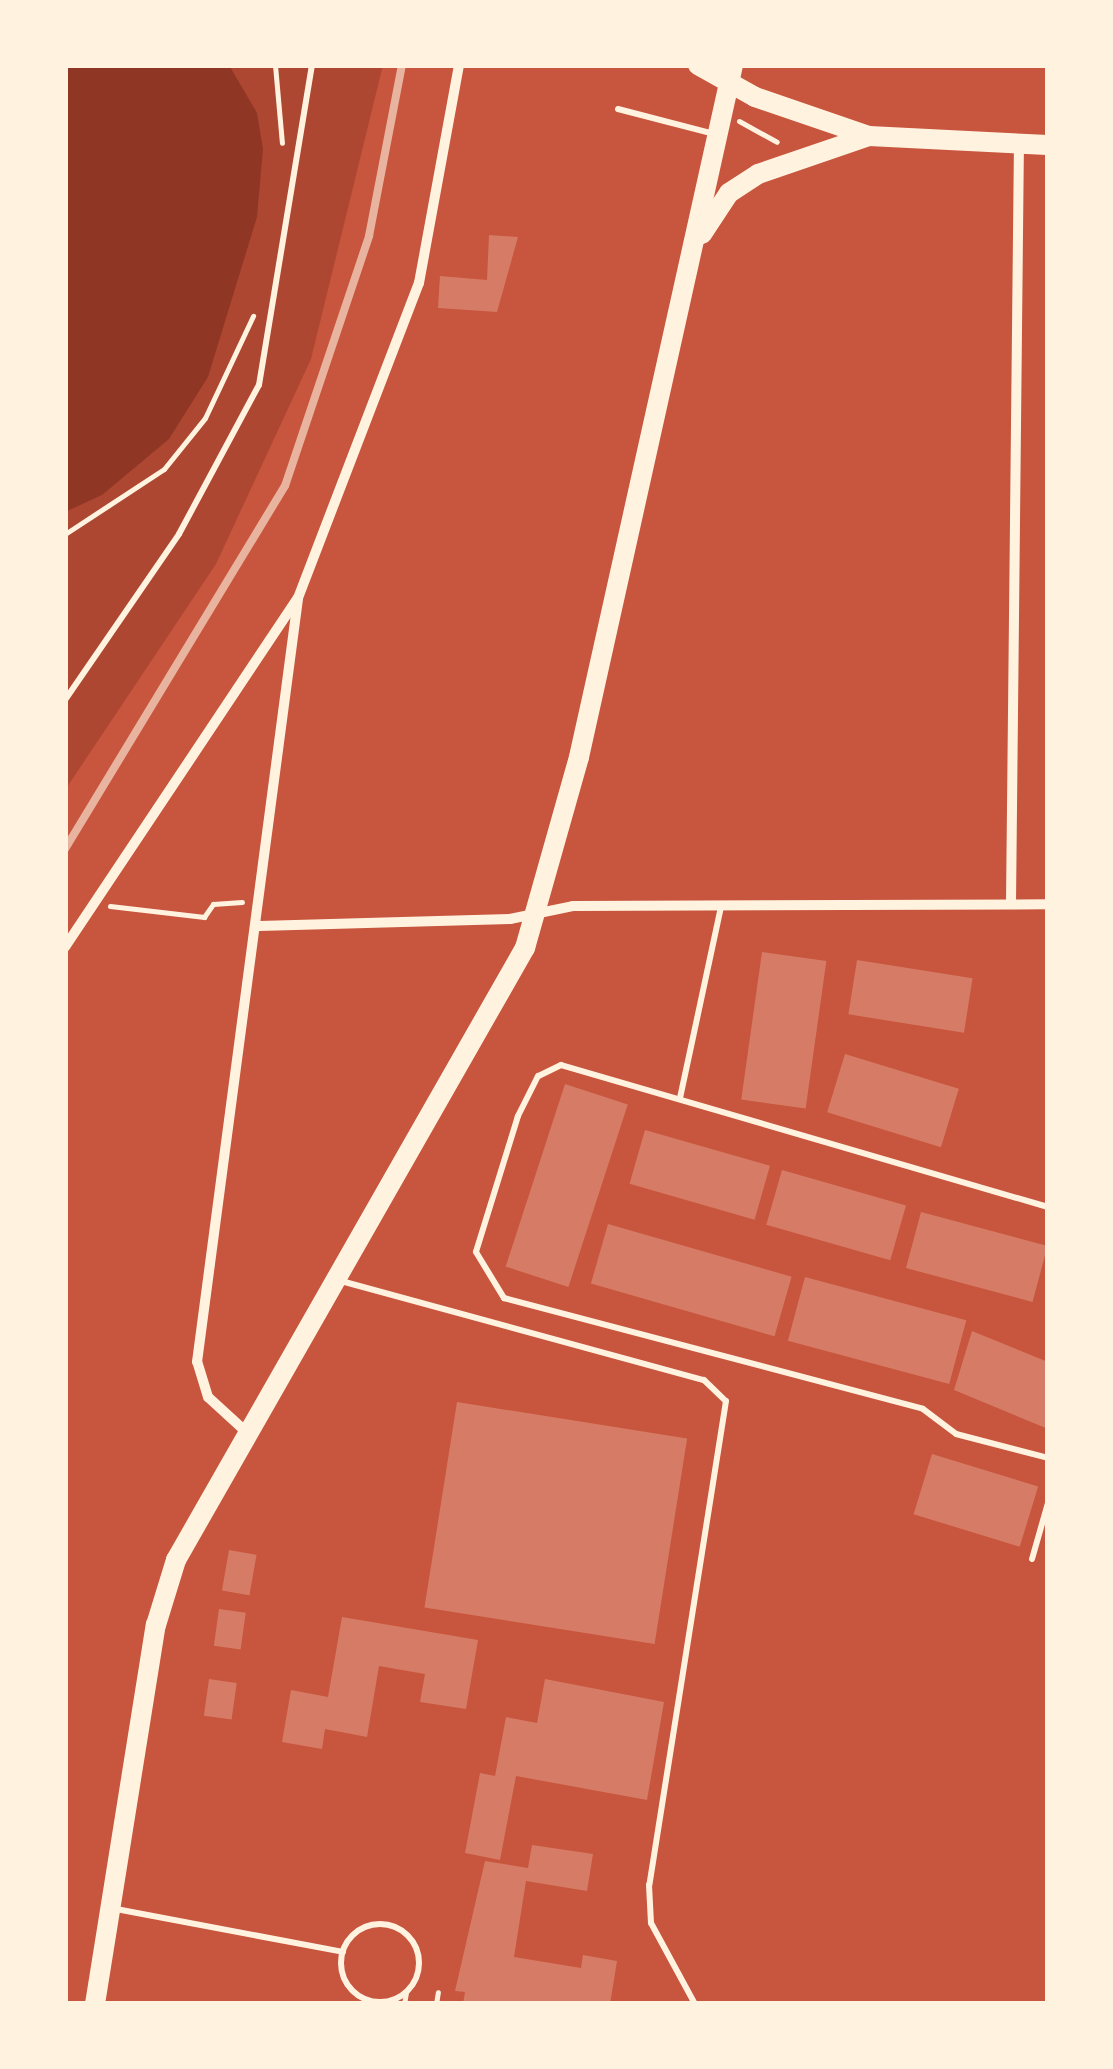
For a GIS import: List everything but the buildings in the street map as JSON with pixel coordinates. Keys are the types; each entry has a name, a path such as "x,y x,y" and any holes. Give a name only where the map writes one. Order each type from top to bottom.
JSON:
{"main road":[{"path":"698,65 730,74 869,136 1048,145"},
{"path":"95,2004 156,1626 176,1560 243,1428 340,1281 525,948 698,240 730,74"},
{"path":"698,240 730,193 758,174 869,136"}],"street":[{"path":"65,947 298,598 388,385 419,283 460,65"},
{"path":"1011,903 1019,145"},
{"path":"243,1428 208,1397 197,1362 259,926 298,598"},
{"path":"259,926 510,919 536,910 1048,904"}],"lane":[{"path":"65,700 179,534 259,385 312,65"},
{"path":"618,110 716,135"},
{"path":"680,1098 720,906"},
{"path":"1048,1206 561,1065 538,1076 476,1252 504,1298 924,1409 956,1434 1048,1458"},
{"path":"340,1281 704,1380 726,1402 649,1885 652,1923 695,2004"},
{"path":"1032,1559 1048,1503"},
{"path":"110,1908 343,1952"},
{"path":"374,1925 402,1931 419,1968 406,1993 365,2000 345,1980 343,1952 374,1925"}],"path":[{"path":"274,66 280,158"},
{"path":"749,127 778,142"},
{"path":"65,534 164,469 206,418 258,298"},
{"path":"92,904 204,916 213,904 262,901"},
{"path":"436,2004 438,1992"},
{"path":"404,2004 406,1993"}],"shaded area":[{"path":"65,65 383,65 311,359 216,564 65,790"},
{"path":"65,65 229,65 257,113 263,149 257,217 208,377 169,439 102,495 65,512"}],"railway":[{"path":"65,849 285,486 369,236 402,65"}]}
